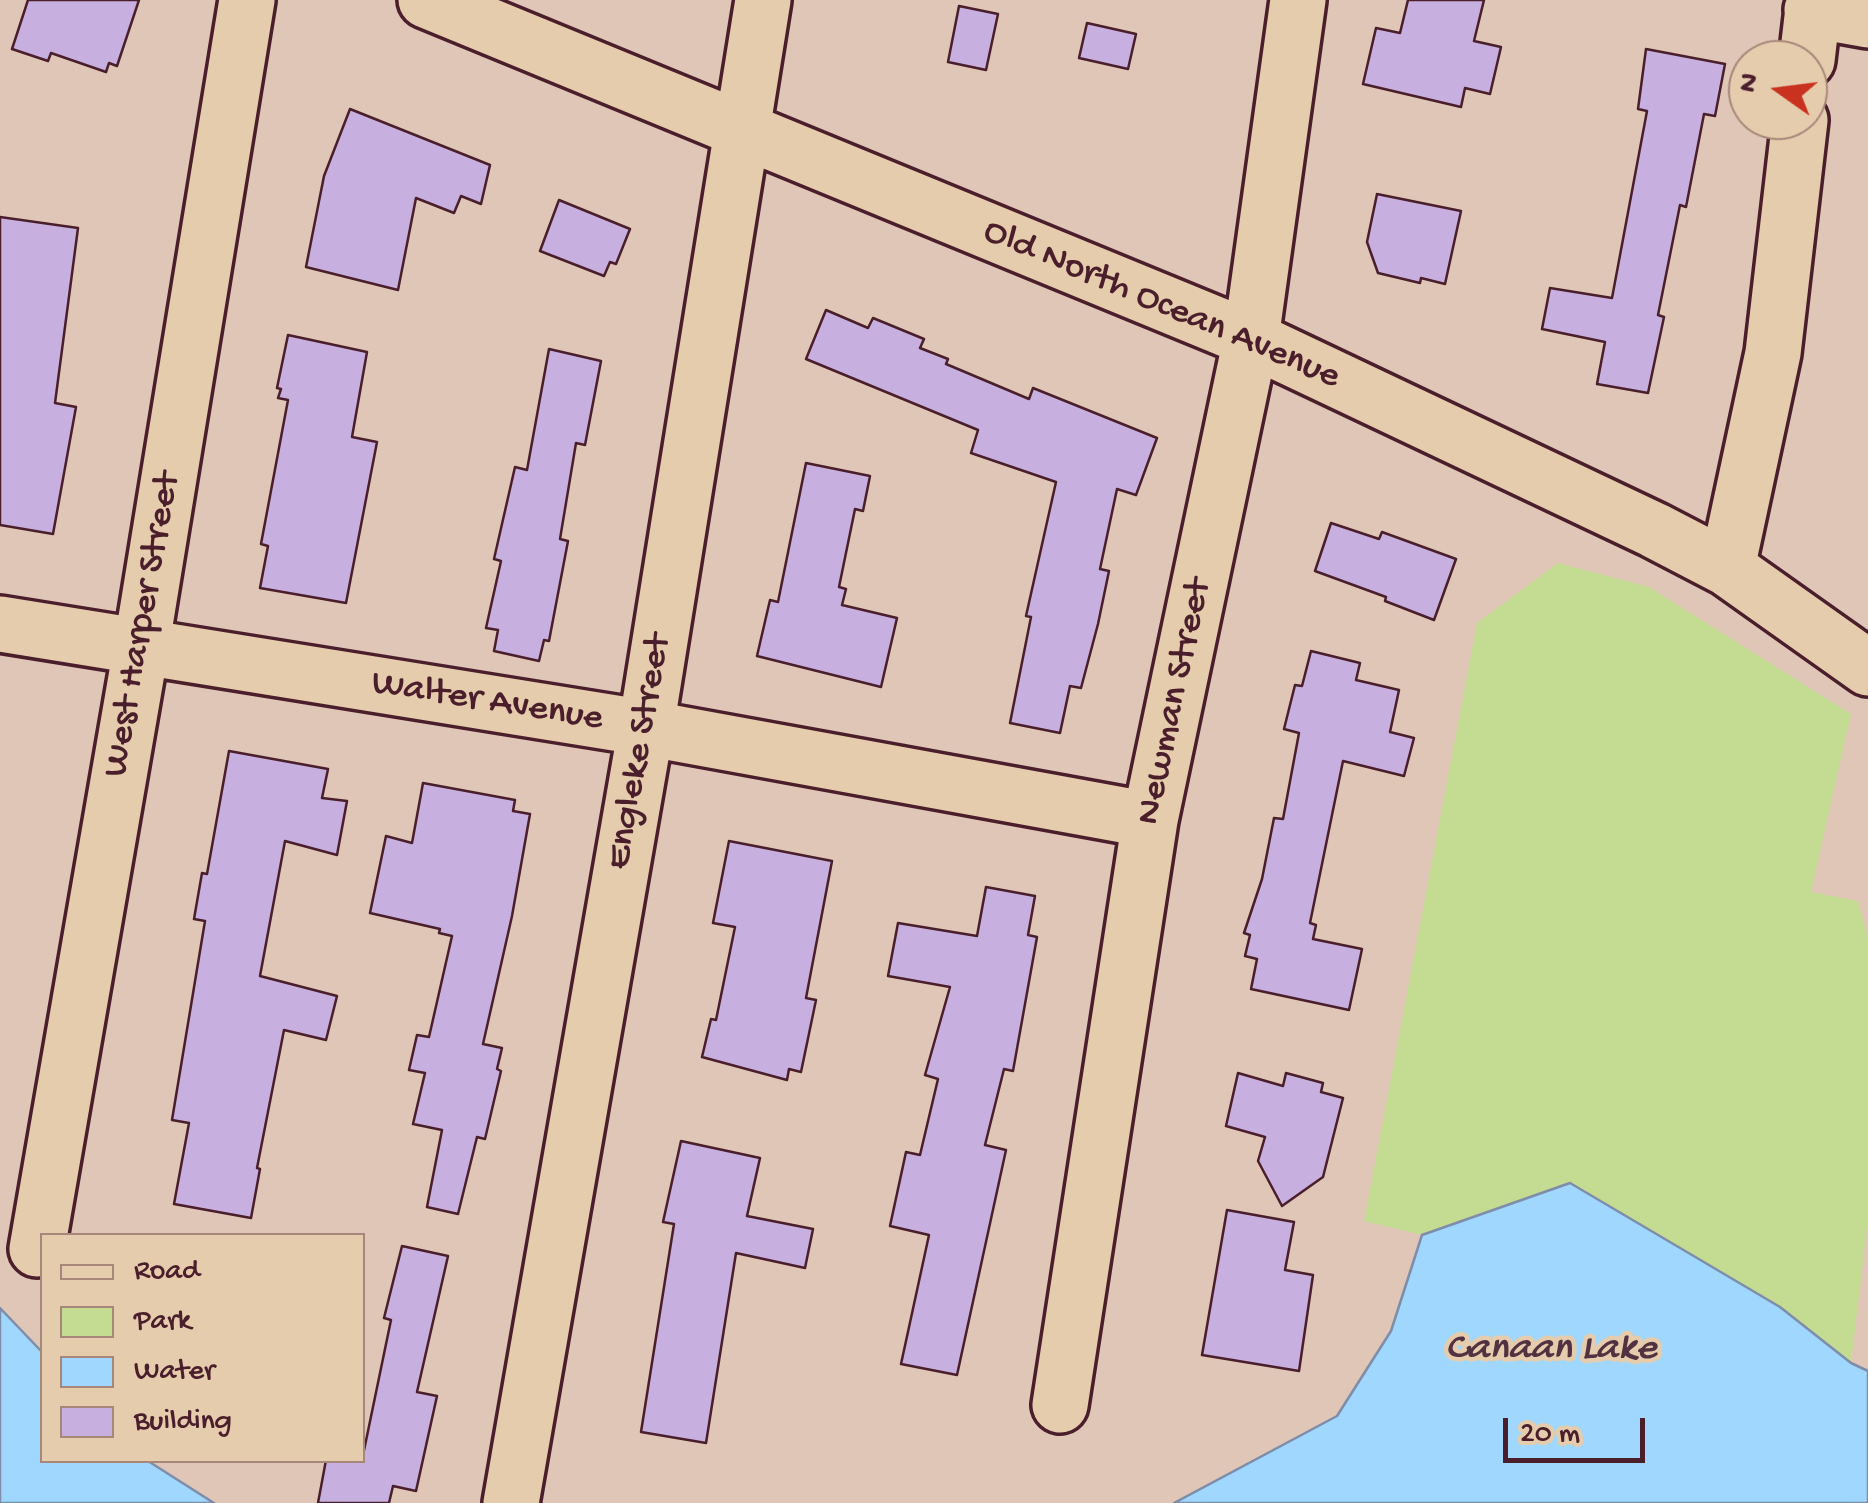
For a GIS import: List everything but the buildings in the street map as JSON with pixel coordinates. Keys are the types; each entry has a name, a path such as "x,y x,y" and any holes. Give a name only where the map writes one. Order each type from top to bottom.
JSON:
{"street":[{"name":"West Harper Street","path":"37,1249 248,0"},
{"name":"Old North Ocean Avenue","path":"426,0 1251,339 1727,568 1868,668"},
{"name":"Engleke Street","path":"512,1503 646,728 762,0"},
{"name":"Newman Street","path":"1060,1405 1150,820 1251,339 1298,0"},
{"path":"1811,24 1868,20"},
{"path":"1727,568 1772,353 1798,140"},
{"name":"Walter Avenue","path":"0,624 646,728 1150,820"}],"green space":[{"path":"1558,563 1649,587 1851,714 1811,892 1858,901 1868,938 1868,1219 1851,1363 1780,1307 1570,1183 1422,1235 1364,1221 1477,623"}],"water":[{"name":"Canaan Lake","path":"1570,1183 1780,1307 1851,1363 1868,1371 1868,1503 1174,1503 1337,1416 1391,1331 1422,1235"},
{"path":"0,1308 40,1350 40,1463 151,1463 214,1503 0,1503"}]}
